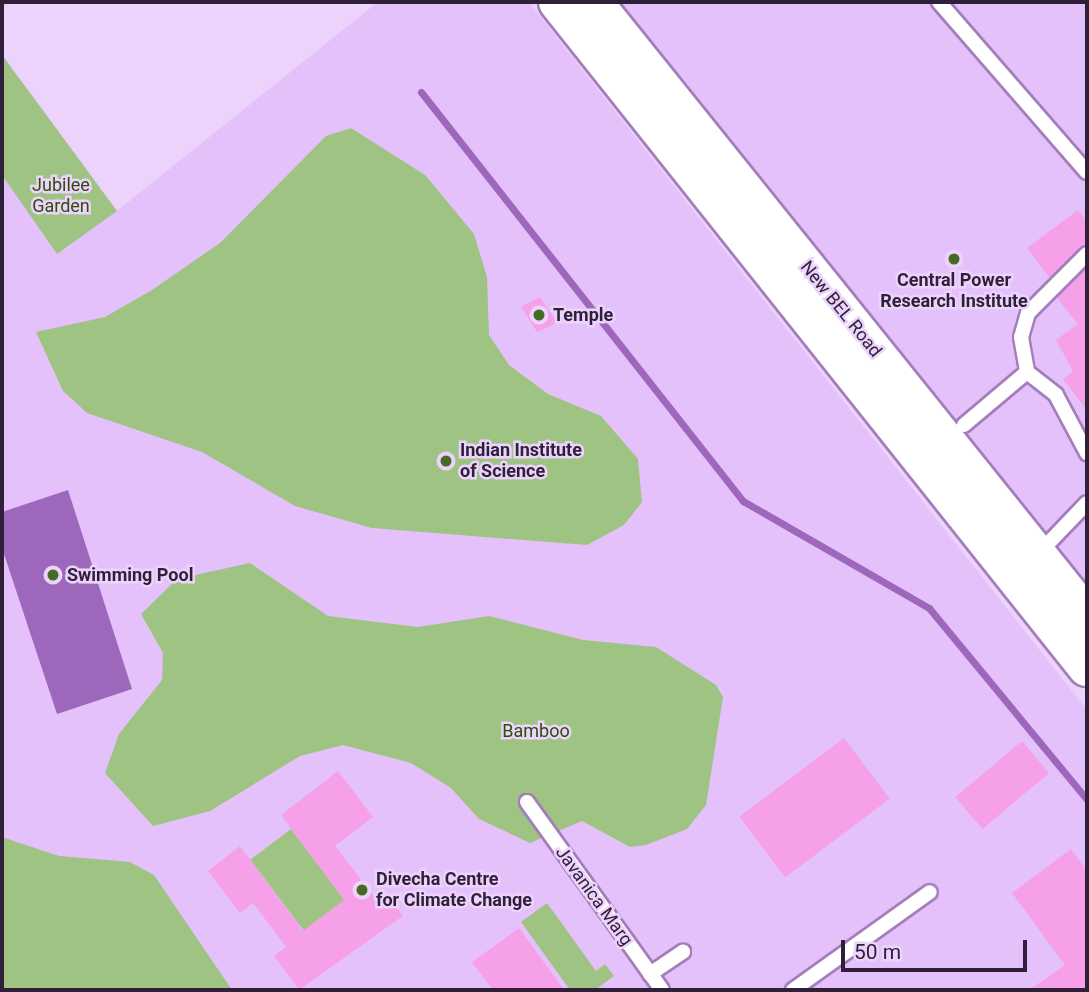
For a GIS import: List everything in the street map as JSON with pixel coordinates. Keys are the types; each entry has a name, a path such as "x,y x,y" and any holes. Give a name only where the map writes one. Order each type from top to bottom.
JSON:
{"main road":[{"path":"558,2 1087,667"},
{"name":"New BEL Road","path":"593,2 1087,617"}],"lane":[{"path":"939,2 1087,172"},
{"path":"1087,254 1028,313 1021,337 1027,372 1056,395 1087,453"},
{"path":"964,425 1027,372"},
{"path":"1038,554 1087,503"},
{"name":"Javanica Marg","path":"527,802 662,990"},
{"path":"793,990 930,892"},
{"path":"650,974 683,952"}],"shaded area":[{"name":"Indian Institute of Science","path":"378,2 529,2 1087,710 1087,990 2,990 2,55 117,211"},
{"name":"Central Power Research Institute","path":"616,2 1087,2 1087,592"},
{"name":"Swimming Pool","path":"68,490 132,689 57,714 2,548 2,512"}],"green space":[{"name":"Jubilee Garden","path":"2,55 117,211 57,254 2,175"},
{"path":"351,128 425,175 474,234 487,277 489,335 509,365 548,394 601,416 638,459 642,502 624,525 587,545 372,528 295,506 202,452 87,413 63,391 36,332 105,317 152,290 220,243 326,136"},
{"name":"Bamboo","path":"250,563 328,616 418,627 489,616 583,640 656,647 716,685 723,697 706,805 687,829 646,845 630,847 582,821 530,843 479,819 451,788 411,763 343,745 300,756 210,811 153,826 105,773 119,734 162,680 163,653 141,614 177,579"},
{"path":"291,829 345,900 304,931 250,860"},
{"path":"2,837 59,856 130,862 154,875 232,990 2,990"},
{"path":"547,903 596,971 605,964 614,976 595,990 570,990 521,922"}],"building":[{"path":"1078,210 1087,222 1087,245 1050,278 1027,248"},
{"path":"1087,267 1087,410 1063,379 1073,371 1056,340 1078,324 1057,298"},
{"name":"Temple","path":"540,297 557,323 537,332 521,307"},
{"path":"844,738 890,799 785,878 739,817"},
{"path":"1022,741 1049,773 982,829 955,797"},
{"path":"338,771 373,817 335,846 378,901 387,894 403,916 299,990 274,956 286,947 253,903 240,913 208,871 240,846 303,931 344,900 281,815"},
{"path":"1071,849 1087,871 1087,990 1029,990 1065,965 1012,893"},
{"path":"519,928 564,990 493,990 472,962"}],"waterway":[{"path":"421,92 743,501 929,608 1087,800"}],"place":[{"name":"Central Power Research Institute","path":"954,259"},
{"name":"Temple","path":"539,315"},
{"name":"Indian Institute of Science","path":"446,461"},
{"name":"Swimming Pool","path":"53,575"},
{"name":"Divecha Centre for Climate Change","path":"362,890"}]}
